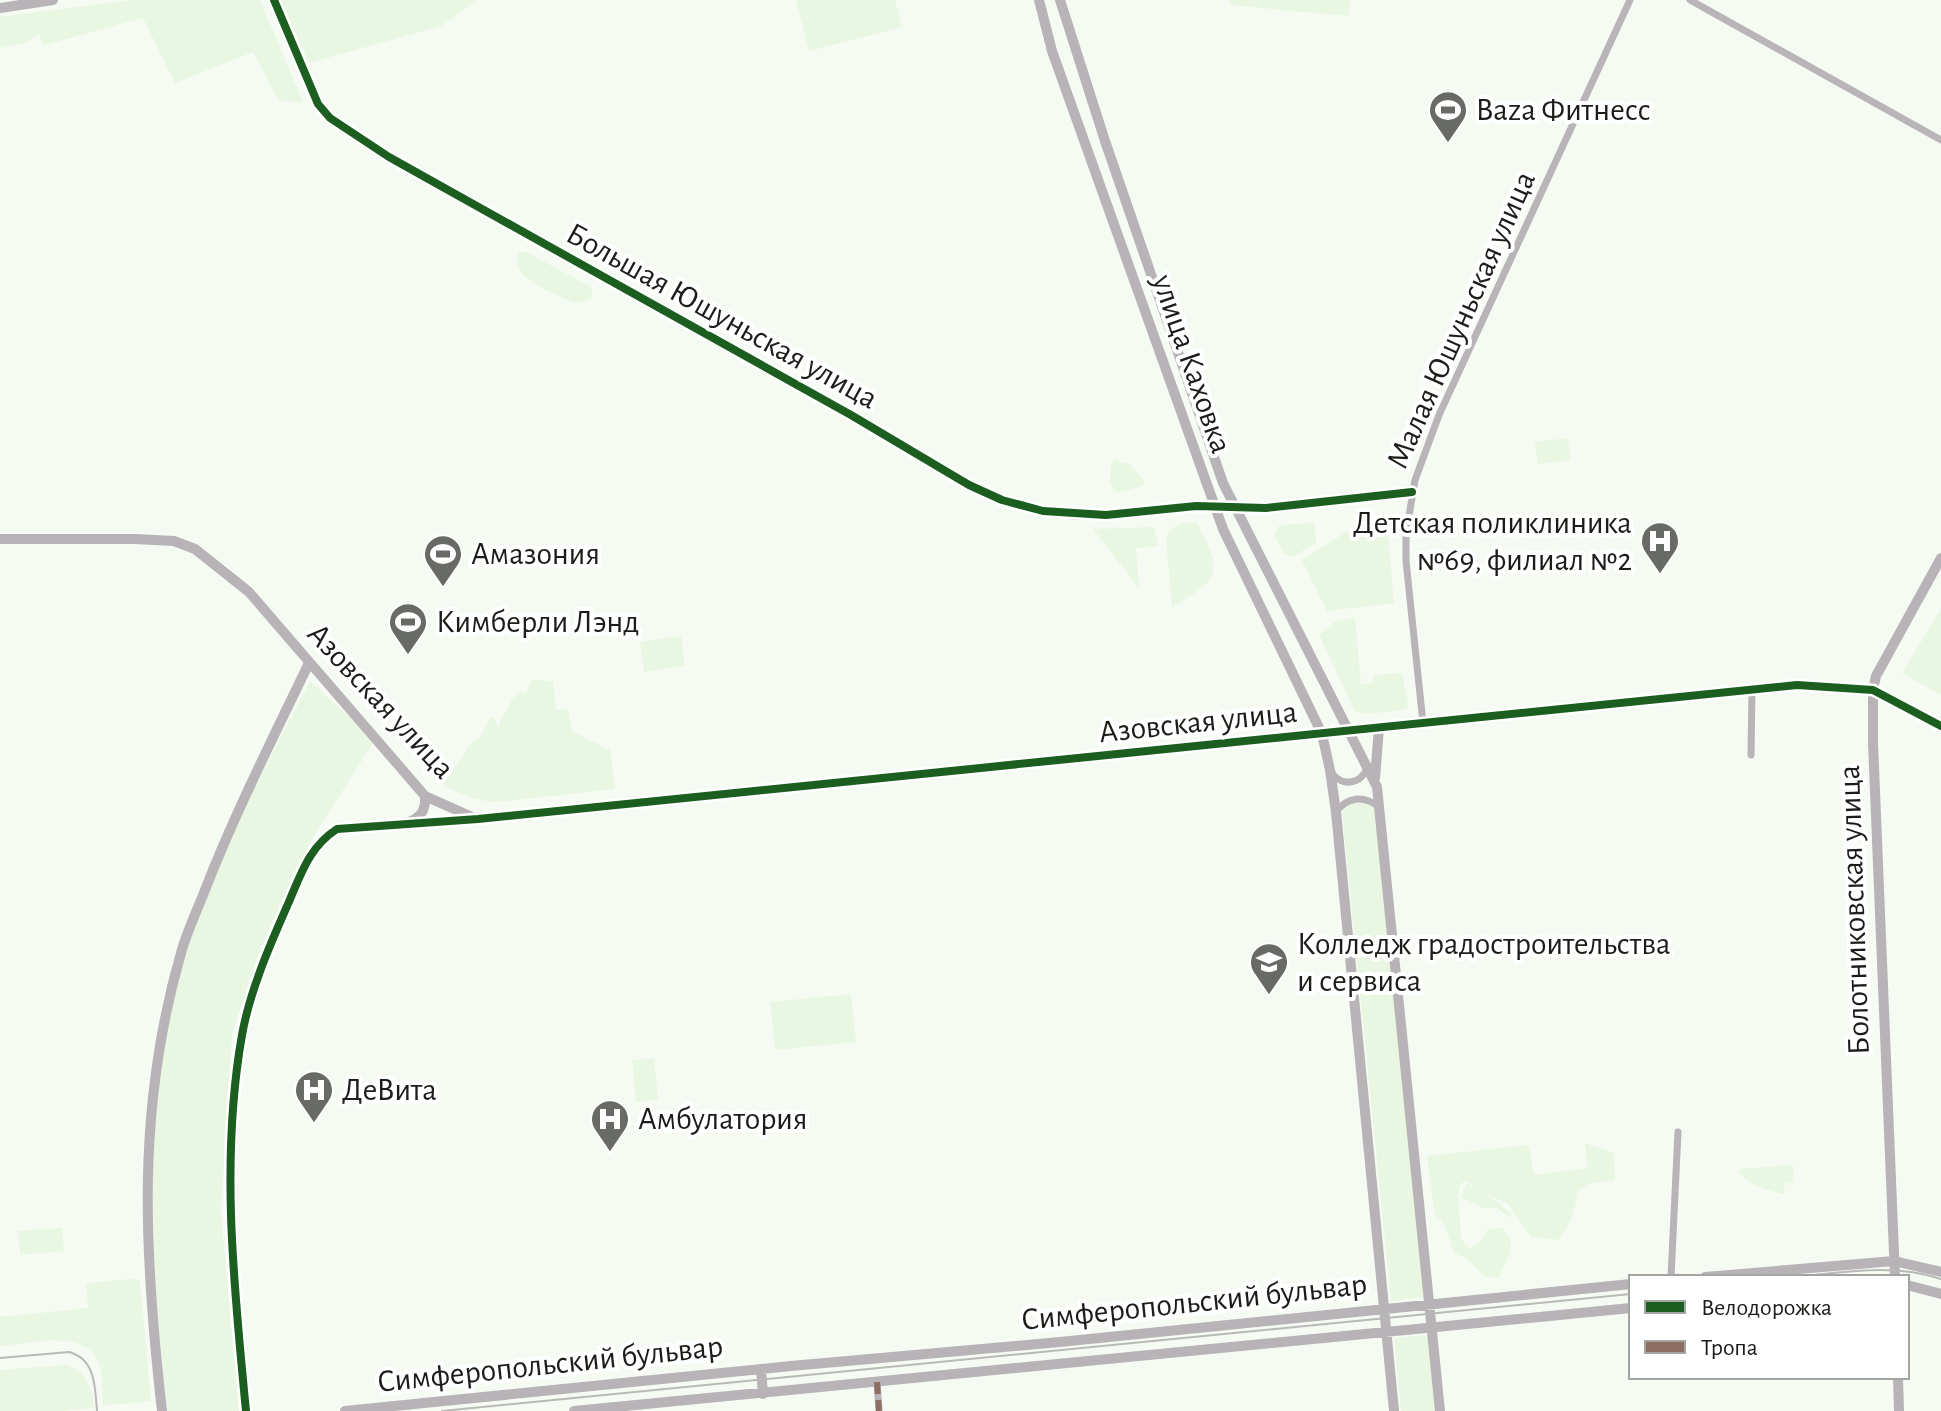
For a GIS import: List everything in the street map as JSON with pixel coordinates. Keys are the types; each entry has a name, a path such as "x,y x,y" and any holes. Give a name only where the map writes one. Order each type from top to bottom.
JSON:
{"street":[{"path":"0,8 53,0"},
{"name":"Большая Юшуньская улица","path":"274,0 318,104 330,118 389,157 851,415 969,485 1002,500 1062,514 1106,515 1196,506 1234,508"},
{"name":"улица Каховка","path":"1039,0 1052,51 1215,507 1238,564 1322,734 1336,812 1394,1411"},
{"name":"улица Каховка","path":"1060,0 1159,302 1223,483 1347,732 1375,780"},
{"name":"Малая Юшуньская улица","path":"1423,723 1406,561 1412,492 1433,430 1630,0"},
{"path":"1690,0 1941,140"},
{"path":"1234,508 1266,508 1412,492"},
{"name":"Азовская улица","path":"0,539 135,539 174,541 195,549 249,592 425,796 478,819 1797,685 1873,690 1941,726"},
{"name":"Болотниковская улица","path":"1895,1275 1873,690 1881,666 1941,558"},
{"path":"162,1411 149,1283 146,1178 156,1059 181,951 221,850 309,663"},
{"path":"1751,755 1752,688"},
{"path":"1379,728 1375,780 1440,1411"},
{"path":"1330,770 1341,781 1351,783 1361,778 1367,764"},
{"path":"407,823 423,812 425,796"},
{"path":"1336,812 1344,803 1357,798 1369,800 1380,807"},
{"path":"246,1411 231,1201 234,1114 247,1016 272,940 319,841 337,829 478,819"},
{"path":"1671,1275 1678,1132"},
{"path":"1729,1275 1894,1261 1941,1272"},
{"name":"Симферопольский бульвар","path":"345,1411 1629,1284"},
{"path":"1909,1286 1941,1294"},
{"name":"Симферопольский бульвар","path":"574,1411 1629,1308"},
{"name":"Симферопольский бульвар","path":"761,1369 763,1394"},
{"path":"1898,1379 1899,1411"},
{"path":"877,1382 879,1411"}],"green space":[{"path":"131,0 260,0 303,102 279,101 253,52 175,83 143,18 44,45 39,34 26,43 0,48 0,17"},
{"path":"280,0 477,0 441,26 309,63"},
{"path":"796,0 895,0 902,27 809,51"},
{"path":"1230,0 1350,0 1349,16 1230,5"},
{"path":"519,252 528,253 589,286 593,291 591,298 579,303 572,302 534,283 520,270 517,261"},
{"path":"1568,438 1571,460 1538,464 1535,442"},
{"path":"1117,459 1129,463 1144,480 1143,486 1114,491 1110,482 1111,462"},
{"path":"1367,519 1382,522 1388,532 1394,603 1327,611 1302,560"},
{"path":"1196,522 1211,552 1213,572 1200,589 1172,607 1166,541 1169,530 1180,524"},
{"path":"1314,522 1316,543 1292,557 1284,554 1274,534 1279,526"},
{"path":"1154,527 1159,546 1136,548 1139,588 1093,529"},
{"path":"1941,609 1941,695 1902,673"},
{"path":"1355,617 1361,684 1373,683 1373,675 1402,673 1409,707 1404,710 1366,714 1355,711 1319,635 1334,622"},
{"path":"681,636 685,666 644,672 640,642"},
{"path":"532,680 553,681 556,710 568,709 572,731 610,750 615,789 496,802 468,797 442,783 464,756 467,747 480,737 490,718 494,717 498,727 513,698 520,692 525,695"},
{"path":"310,681 375,740 313,837 265,938 232,1033 221,1211 239,1411 167,1411 157,1295 153,1180 161,1067 171,1009 186,952 211,882"},
{"path":"1366,802 1377,810 1425,1297 1391,1301 1342,813 1352,803"},
{"path":"851,994 856,1042 775,1050 770,1002"},
{"path":"654,1058 658,1100 636,1102 632,1060"},
{"path":"1585,1143 1614,1153 1615,1180 1588,1184 1577,1192 1572,1218 1558,1240 1531,1237 1508,1204 1487,1194 1512,1214 1509,1218 1497,1208 1483,1208 1461,1197 1466,1183 1479,1188 1466,1181 1460,1184 1459,1191 1461,1239 1470,1249 1481,1241 1488,1229 1502,1228 1511,1239 1510,1253 1499,1278 1486,1277 1466,1258 1454,1253 1445,1227 1435,1216 1427,1156 1529,1145 1534,1175 1587,1168"},
{"path":"1793,1165 1794,1182 1784,1184 1785,1195 1751,1183 1739,1169"},
{"path":"62,1228 64,1251 20,1255 18,1231"},
{"path":"140,1280 151,1401 102,1406 100,1367 91,1351 81,1345 55,1340 0,1346 0,1317 88,1308 86,1283"},
{"path":"1429,1335 1436,1411 1401,1411 1394,1338"},
{"path":"66,1365 84,1376 95,1408 0,1411 0,1370"}],"tram line":[{"path":"1814,1275 1887,1270 1941,1279"},
{"path":"442,1411 1629,1294"},
{"path":"0,1358 69,1352 78,1356 92,1376 97,1411"}],"marked path":[{"path":"877,1382 879,1411"}],"cycle path":[{"path":"274,0 318,104 330,118 389,157 851,415 969,485 1002,500 1043,511 1106,515 1196,506 1266,508 1412,492"},
{"path":"246,1411 230,1176 235,1082 242,1035 261,968 302,872 319,844 337,829 478,819 1797,685 1873,690 1941,726"}],"place":[{"name":"Baza Фитнесс","path":"1448,144"},
{"name":"Детская поликлиника №69, филиал №2","path":"1660,575"},
{"name":"Амазония","path":"443,588"},
{"name":"Кимберли Лэнд","path":"408,656"},
{"name":"Колледж градостроительства и сервиса","path":"1269,996"},
{"name":"ДеВита","path":"314,1124"},
{"name":"Амбулатория","path":"610,1153"}]}
